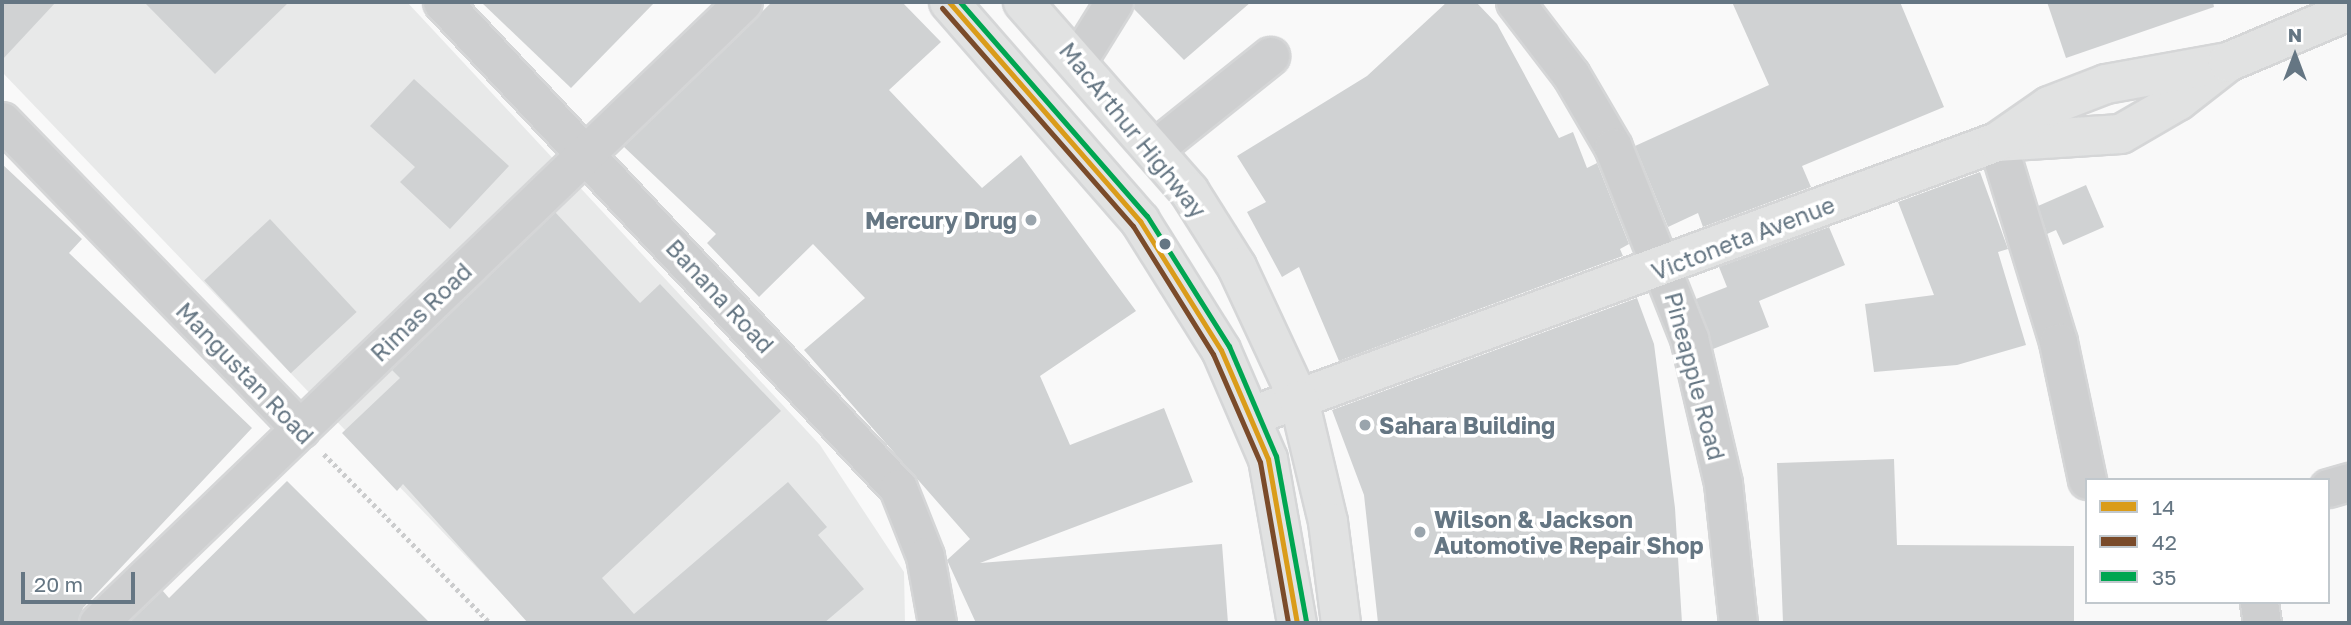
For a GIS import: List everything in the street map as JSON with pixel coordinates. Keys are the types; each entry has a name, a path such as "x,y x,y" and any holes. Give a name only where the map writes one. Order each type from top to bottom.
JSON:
{"main road":[{"path":"949,2 1140,221 1188,291 1252,416 1284,530 1297,623"},
{"name":"MacArthur Highway","path":"1023,2 1078,60 1189,191 1237,267 1299,400 1328,522 1341,623"},
{"name":"Victoneta Avenue","path":"1252,416 1664,268 1997,142 2049,106 2106,84 2228,62 2349,11"},
{"name":"Victoneta Avenue","path":"1997,142 2121,134 2178,101 2228,62"}],"street":[{"name":"Banana Road","path":"442,2 587,153 898,488 925,556 937,623"},
{"name":"Rimas Road","path":"98,623 743,2"},
{"path":"1078,60 1114,2"},
{"name":"Pineapple Road","path":"1515,2 1571,75 1613,147 1664,268 1689,338 1724,483 1738,623"},
{"path":"1154,149 1270,56"},
{"name":"Mangustan Road","path":"2,121 300,429"},
{"path":"1997,142 2058,342 2087,478"},
{"path":"2330,487 2349,482"},
{"path":"2259,604 2262,623"}],"path":[{"name":"Mangustan Road","path":"300,429 490,623"}],"shaded area":[{"path":"2,2 407,2 820,445 904,572 905,623 530,623 2,72"}],"building":[{"path":"2,2 56,2 2,60"},
{"path":"144,2 289,2 215,74"},
{"path":"481,2 655,2 571,88"},
{"path":"772,2 902,2 941,42 889,90 982,188 1021,155 1136,311 1040,376 1070,445 1164,408 1193,482 980,563 1222,544 1228,623 976,623 947,560 970,539 804,350 865,298 813,244 759,297 707,243 716,234 623,146"},
{"path":"1135,2 1251,2 1184,60 1133,8"},
{"path":"1447,2 1476,2 1497,24 1559,138 1573,132 1587,168 1597,163 1629,244 1620,249 1623,256 1339,361 1299,267 1282,277 1247,212 1266,202 1237,156 1367,76"},
{"path":"1732,2 1900,2 1944,107 1802,166 1811,187 1703,227 1698,213 1668,227 1635,146 1769,85"},
{"path":"2047,2 2213,2 2214,7 2066,58"},
{"path":"414,79 509,166 450,229 400,182 415,167 370,126"},
{"path":"2,164 82,239 69,253 252,428 83,608 78,623 2,623"},
{"path":"1980,172 2008,249 1998,252 2026,345 1957,365 1874,372 1865,304 1934,295 1898,202"},
{"path":"2086,185 2104,227 2063,245 2056,230 2047,234 2038,206"},
{"path":"555,212 640,303 660,284 781,411 602,578 634,614 788,482 827,527 818,535 864,589 824,623 528,623 403,484 397,491 342,433 400,378 392,370"},
{"path":"270,219 357,312 291,373 204,280"},
{"path":"1829,227 1845,265 1759,301 1769,327 1713,349 1696,299 1727,287 1719,267"},
{"path":"1637,298 1654,344 1675,508 1682,623 1378,623 1364,495 1332,410"},
{"path":"1894,459 1897,545 2074,546 2074,623 1783,623 1777,463"},
{"path":"287,481 430,623 128,623 162,590 169,598"}],"transit line":[{"name":"14","path":"949,2 1140,221 1221,350 1268,459 1297,623"},
{"name":"35","path":"960,2 1147,216 1229,346 1276,456 1306,621"},
{"name":"42","path":"942,8 1133,226 1213,354 1260,462 1288,623"}],"place":[{"name":"Mercury Drug","path":"1031,220"},
{"name":"Sahara Building","path":"1365,425"},
{"name":"Wilson & Jackson Automotive Repair Shop","path":"1420,532"}]}
